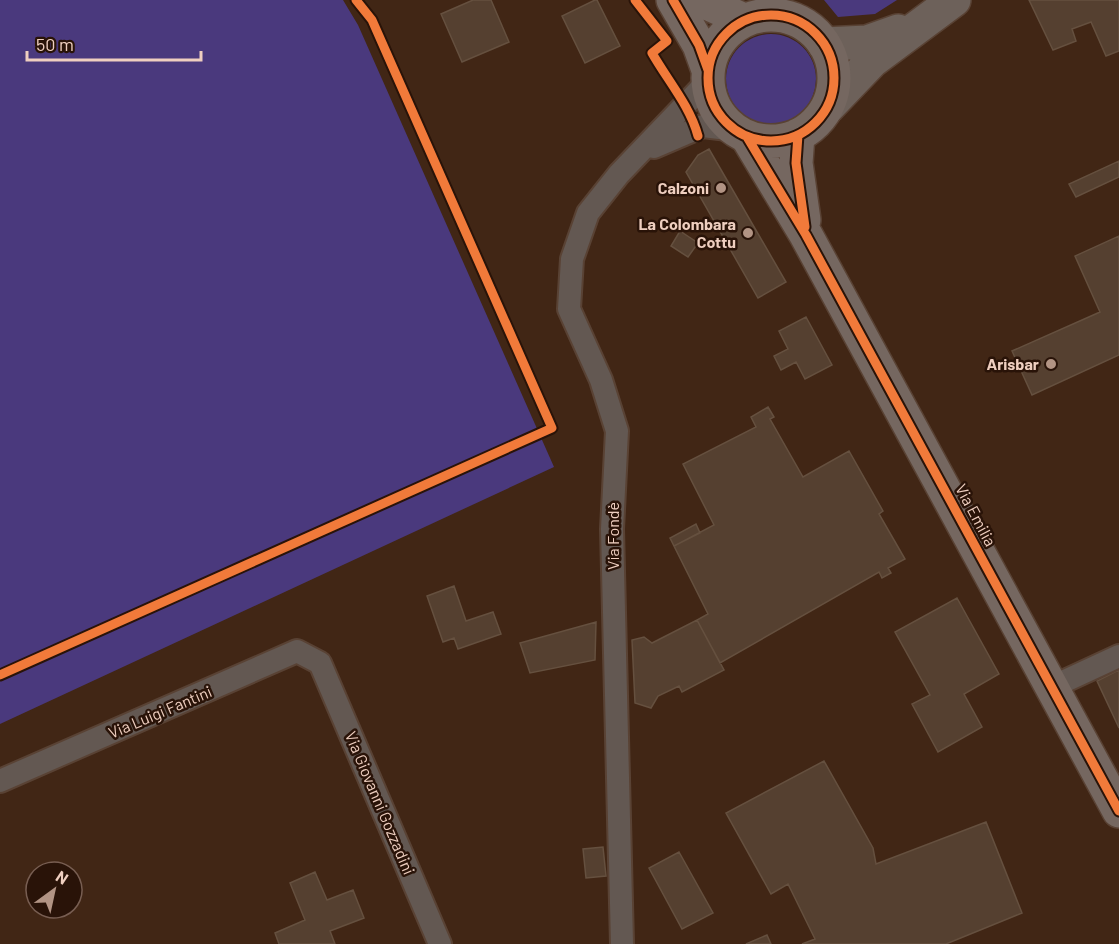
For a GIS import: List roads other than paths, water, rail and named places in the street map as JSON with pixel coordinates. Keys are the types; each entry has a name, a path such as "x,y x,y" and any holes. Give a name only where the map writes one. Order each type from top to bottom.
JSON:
{"main road":[{"name":"Via Emilia","path":"673,0 699,45 716,109 742,134 806,235 1119,811"},
{"path":"700,0 744,20"},
{"path":"708,76 720,41 744,20 770,15 786,17 801,22 824,44 831,59 834,75 833,91 828,107 816,123 798,135 773,141 742,134"},
{"name":"Via Emilia","path":"798,135 796,163 806,235"}],"street":[{"path":"824,44 867,42 945,7"},
{"path":"828,107 872,61 945,7"},
{"name":"Via Fondè","path":"622,944 612,529 617,431 601,380 569,309 572,259 588,213 708,76"},
{"name":"Via Fondè","path":"634,158 703,126 742,134"},
{"name":"Via Luigi Fantini","path":"0,781 297,651 320,663"},
{"path":"1052,687 1119,656"},
{"name":"Via Giovanni Gozzadini","path":"320,663 440,944"}],"place":[{"name":"Calzoni","path":"721,188"},
{"name":"La Colombara Cottu","path":"748,233"},
{"name":"Arisbar","path":"1051,364"}]}
